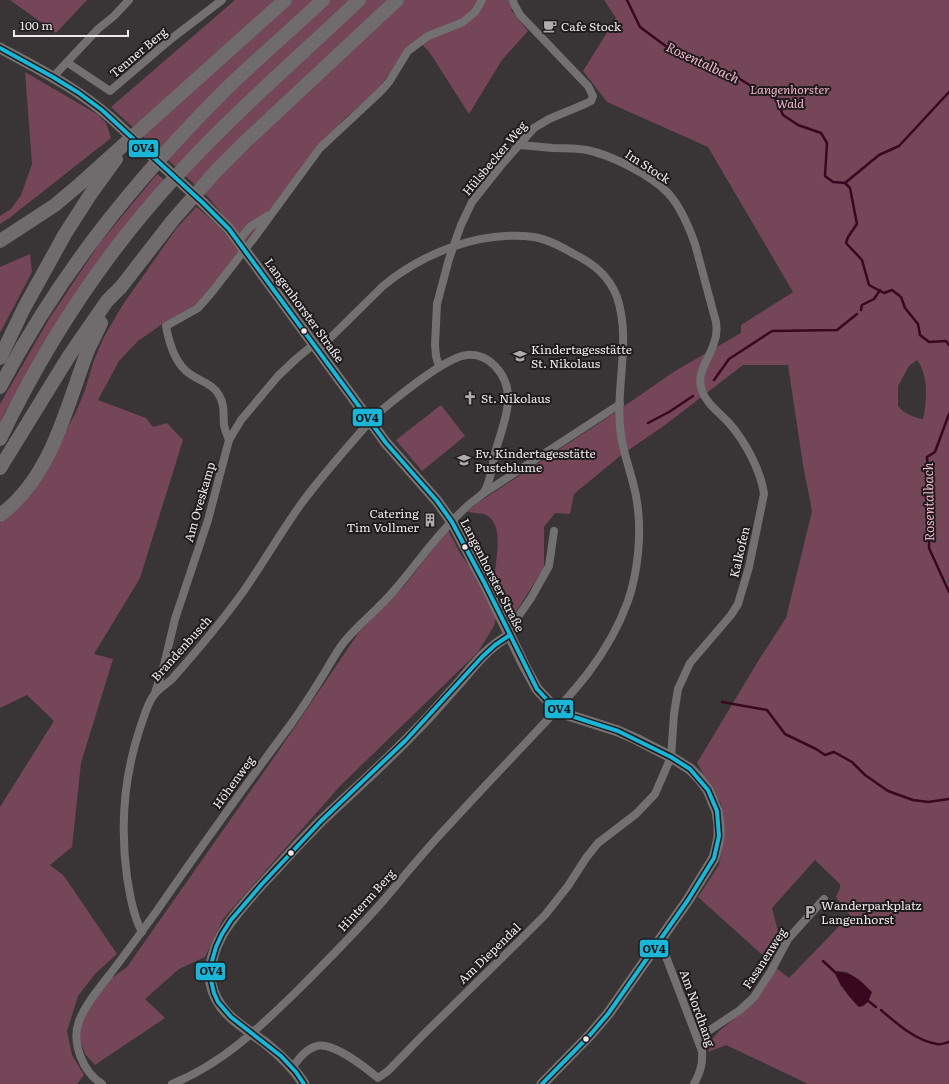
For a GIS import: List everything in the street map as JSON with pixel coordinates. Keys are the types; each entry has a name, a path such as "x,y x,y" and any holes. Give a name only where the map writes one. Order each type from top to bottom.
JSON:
{"highway":[{"path":"0,242 55,205 285,0"},
{"path":"0,387 29,335 53,297 102,228 130,192 173,144 227,88 323,0"},
{"path":"0,439 33,376 69,316 117,248 150,206 179,172 237,113 359,0"},
{"path":"0,468 70,356 107,301 120,287 173,220 216,171 274,114 396,0"},
{"path":"0,358 27,302 65,234 90,195 120,155 153,119"},
{"path":"0,515 22,495 49,452 89,348 120,287"}],"street":[{"path":"53,77 98,29 114,16 129,0"},
{"name":"Tenner Berg","path":"68,62 110,91 170,39 222,0"},
{"path":"229,440 224,425 224,409 219,395 207,383 189,373 182,366 168,338 166,326 198,308 242,245 250,227 271,214 320,148 389,82 408,51 428,36 463,22 475,12 482,0"},
{"name":"Hülsbecker Weg","path":"440,367 436,356 435,345 437,304 453,247 466,213 472,202 498,169 534,128 549,119 591,101 593,96 588,86 520,14 513,0"},
{"name":"Langenhorster Straße","path":"0,48 79,93 112,119 203,203 242,245 370,421 437,501 452,522 485,584 537,689 550,703 568,715 618,731 671,757 690,769 708,790 717,811 719,825 719,836 714,858 688,900 608,1014 577,1049 542,1084"},
{"name":"Im Stock","path":"520,145 587,150 604,155 630,167 656,183 669,194 691,233 715,314 717,331 715,343 710,352"},
{"name":"Am Oveskamp","path":"155,694 164,665 175,619 208,520 229,440 241,420 278,376 296,359 316,347 383,286 404,270 453,247 506,236 535,238 560,246 591,263 599,270 613,288 620,308 623,342 620,408"},
{"name":"Kalkofen","path":"671,757 674,714 678,690 690,663 738,604 749,567 764,494 761,476 736,431 708,401 702,391 700,380 710,352"},
{"name":"Brandenbusch","path":"142,932 135,914 129,888 125,861 124,811 128,775 132,756 144,716 155,694 172,680 223,618 242,593 300,505 320,479 370,421 440,367 455,358 465,355 484,358 489,361 504,377 508,387 509,397 504,421 484,493"},
{"name":"Höhenweg","path":"102,1084 97,1081 82,1060 78,1050 77,1039 79,1020 89,1003 142,932 212,831 291,723 314,690 342,644 392,593 445,528 471,502 620,408"},
{"name":"Hinterm Berg","path":"172,1084 214,1062 252,1034 351,936 423,853 558,709 591,671 602,655 624,611 635,576 639,533 637,501 620,432 620,408"},
{"path":"304,1084 279,1054 223,1010 217,1001 211,982 212,957 225,929 261,884 320,822 386,762 413,734 481,656 499,642 508,632 531,598 549,566 554,531"},
{"name":"Am Diependal","path":"292,1068 306,1052 315,1046 324,1045 351,1058 378,1078 388,1071 553,906 598,842 636,814 655,794 671,757"},
{"name":"Fasanenweg","path":"698,1038 740,1010 754,997 765,982 788,939 824,899"},
{"name":"Am Nordhang","path":"660,941 702,1051 702,1063 699,1076 694,1084"}],"green space":[{"path":"10,0 87,0 56,33"},
{"path":"235,0 516,0 511,10 528,31 502,60 469,114 430,53 417,39 377,90 342,121 245,242 208,197 111,107"},
{"name":"Langenhorster Wald","path":"604,0 949,0 949,1084 808,1084 726,1045 708,1052 713,1038 719,1031 745,1010 775,967 789,978 850,915 836,897 840,884 815,860 772,908 780,939 768,960 698,897 719,865 724,835 721,804 697,763 760,658 786,618 812,511 803,465 788,365 743,365 665,425 620,456 574,494 570,514 555,513 544,527 544,568 512,618 497,589 495,579 498,544 496,527 492,520 486,515 467,512 479,502 604,420 675,371 741,333 741,325 793,292 708,147 607,102 583,71 616,18","holes":["917,360 924,373 926,389 923,419 909,415 898,406 898,386 909,366","835,971 847,972 859,980 841,987"]},
{"path":"25,72 97,114 106,123 111,138 0,224 0,216 11,209 21,195 32,164"},
{"path":"157,174 166,181 52,331 4,414 0,424 0,404 49,319 99,244"},
{"path":"196,207 217,225 241,250 198,303 161,325 138,341 119,361 98,400 146,418 153,427 167,423 183,440 140,578 94,654 113,659 81,763 72,847 50,865 64,876 117,954 95,974 78,996 67,1031 72,1055 84,1075 77,1084 0,1084 0,807 54,721 27,695 0,708 0,523 23,503 47,466 76,412 85,390 94,360 104,337 122,306 176,229"},
{"path":"30,254 32,272 0,333 0,267"},
{"path":"441,405 465,436 422,471 396,440"},
{"path":"448,530 461,555 474,572 496,618 494,626 478,652 340,786 223,919 205,957 179,969 145,999 165,1018 95,1065 85,1054 80,1041 80,1028 95,990 127,967 275,756 359,632 405,585"}],"shaded area":[{"path":"834,971 847,973 856,977 872,992 868,1002 859,1007 851,999"}],"waterway":[{"name":"Rosentalbach","path":"627,0 640,27 667,47 732,74 751,86"},
{"path":"845,183 879,155 899,146 949,92"},
{"name":"Rosentalbach","path":"776,98 783,115 798,125 821,133 827,143 825,176 833,182 845,183 850,188 857,224 848,237 846,243 862,260 869,285 884,293 892,290 901,297 905,308 918,324 920,335 929,342 946,341 949,345"},
{"path":"861,310 862,305 874,299 880,290"},
{"path":"714,380 729,359 772,331 837,330 857,314"},
{"path":"648,423 669,412 693,396"},
{"name":"Rosentalbach","path":"949,414 935,452 927,457 930,491 929,548 949,592"},
{"path":"722,702 767,710 785,734 825,755 834,752 852,762 865,775 888,791 913,800 928,802 949,799"},
{"path":"823,961 836,973"},
{"path":"867,1000 876,1007"},
{"path":"881,1010 907,1031 922,1039 938,1044 949,1042"}],"transit line":[{"name":"OV4","path":"0,48 53,77 79,93 102,110 229,229 386,443 437,501 452,522 485,584 537,689 550,703 568,715 618,731 671,757 690,769 708,790 717,811 719,836 714,858 688,900 608,1014 590,1035 542,1084"},
{"name":"OV4","path":"304,1084 296,1072 281,1056 231,1017 218,1002 210,976 216,947 231,920 262,884 321,821 406,740 482,657 495,645 510,635"}],"place":[{"name":"Cafe Stock","path":"550,26"},
{"name":"Kindertagesstätte St. Nikolaus","path":"520,356"},
{"name":"St. Nikolaus","path":"470,398"},
{"name":"Ev. Kindertagesstätte Pusteblume","path":"464,460"},
{"name":"Catering Tim Vollmer","path":"430,520"},
{"name":"Wanderparkplatz Langenhorst","path":"810,912"}]}
